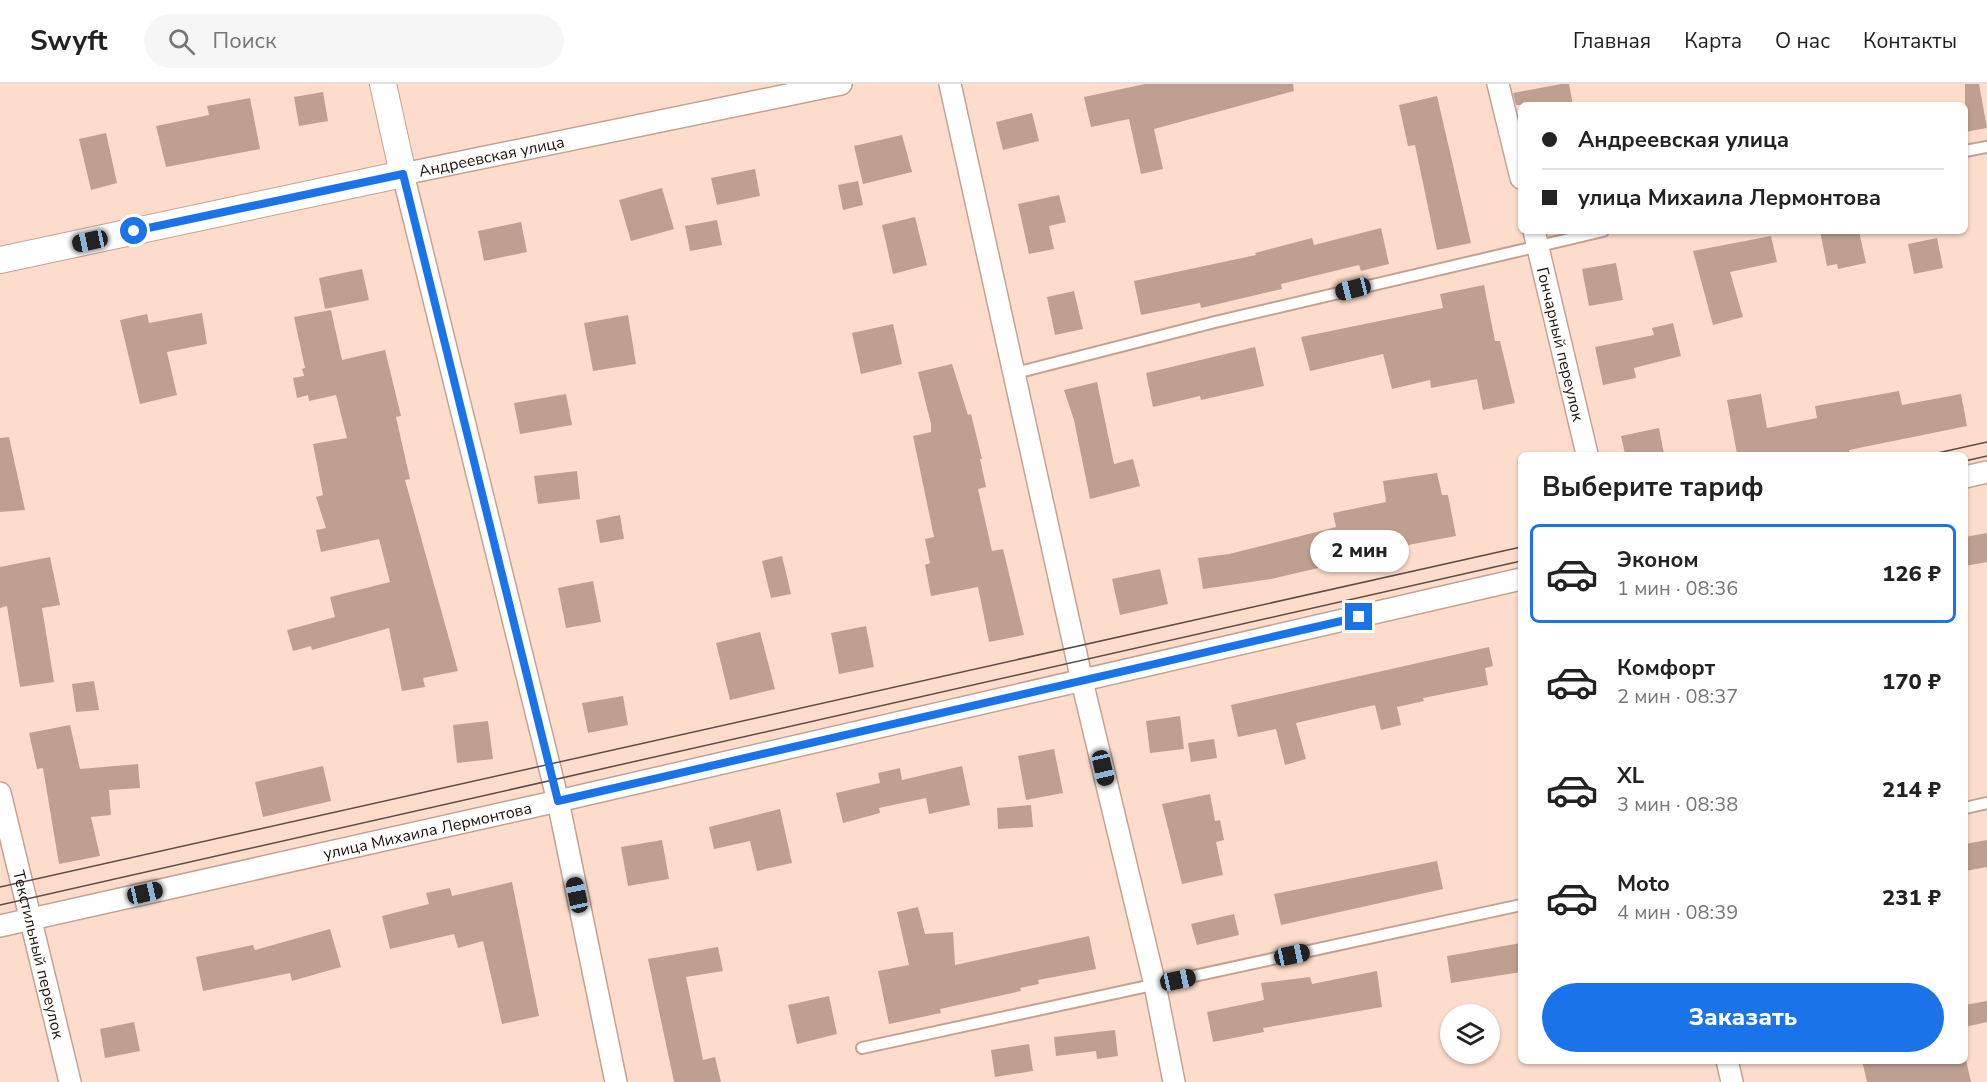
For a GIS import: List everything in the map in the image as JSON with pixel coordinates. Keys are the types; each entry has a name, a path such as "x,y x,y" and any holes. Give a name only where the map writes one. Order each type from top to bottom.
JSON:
{"street":[{"path":"383,84 403,174 558,801 616,1082"},
{"name":"Андреевская улица","path":"0,260 841,84"},
{"path":"950,84 1083,681 1155,985 1174,1082"},
{"path":"1498,84 1518,166"},
{"name":"Гончарный переулок","path":"1536,238 1587,452"},
{"path":"1968,476 1987,472"},
{"name":"улица Михаила Лермонтова","path":"0,926 558,801 1518,580"},
{"name":"Текстильный переулок","path":"0,793 70,1082"},
{"path":"1728,1064 1732,1082"}],"lane":[{"path":"1968,151 1987,147"},
{"path":"1016,373 1536,238 1574,234"},
{"path":"1968,807 1987,803"},
{"path":"862,1048 1518,906"}],"building":[{"path":"1145,84 1293,84 1294,91 1154,129 1163,169 1141,174 1129,119 1091,127 1084,97"},
{"path":"1569,84 1572,102 1518,102 1516,105 1513,93"},
{"path":"1965,84 1979,84 1987,128 1968,131 1968,102 1965,102"},
{"path":"323,92 328,121 299,126 294,97"},
{"path":"1437,96 1471,243 1437,250 1415,145 1408,146 1399,105"},
{"path":"250,98 260,149 166,167 156,126 209,115 207,106"},
{"path":"1032,113 1039,141 1003,150 996,122"},
{"path":"106,133 117,183 91,190 79,139"},
{"path":"902,135 912,172 863,184 854,146"},
{"path":"755,169 760,196 717,205 711,178"},
{"path":"858,181 863,205 843,210 838,185"},
{"path":"662,188 674,229 631,241 619,200"},
{"path":"1059,195 1066,222 1049,226 1054,249 1029,254 1018,204"},
{"path":"915,217 927,265 893,274 882,225"},
{"path":"717,220 722,245 690,251 685,226"},
{"path":"521,222 527,252 484,261 478,231"},
{"path":"1381,228 1389,264 1361,271 1359,265 1281,284 1282,289 1201,308 1200,303 1141,315 1134,281 1256,255 1255,253 1312,238 1314,245"},
{"path":"1821,234 1860,234 1866,263 1838,269 1837,264 1827,266"},
{"path":"1771,236 1777,262 1730,272 1743,317 1713,325 1693,251"},
{"path":"1937,238 1943,268 1914,274 1908,244"},
{"path":"1616,263 1623,300 1589,306 1582,269"},
{"path":"362,269 369,300 325,309 319,278"},
{"path":"1484,285 1495,341 1500,341 1515,403 1483,410 1477,379 1431,388 1430,380 1392,389 1383,354 1310,371 1301,337 1443,308 1440,294"},
{"path":"1074,291 1083,329 1055,335 1047,297"},
{"path":"331,310 342,360 385,350 401,416 396,417 410,479 405,480 458,671 423,678 425,687 402,691 389,628 312,650 311,646 293,651 287,630 335,617 330,597 390,582 379,539 321,552 316,530 326,528 316,497 323,495 313,444 347,438 336,395 309,401 308,395 297,398 293,378 304,376 302,369 305,368 294,317"},
{"path":"202,313 207,344 167,352 177,395 140,404 120,320 147,314 149,323"},
{"path":"628,315 636,364 593,371 584,323"},
{"path":"1673,323 1681,356 1634,368 1636,378 1603,385 1595,347 1654,335 1652,328"},
{"path":"893,324 902,364 861,374 852,333"},
{"path":"1255,347 1264,386 1201,400 1200,396 1153,407 1146,373"},
{"path":"952,364 968,415 971,414 982,459 980,459 986,487 978,489 992,551 1003,549 1024,635 989,642 978,587 931,596 925,565 930,563 925,539 934,537 913,436 931,432 931,424 918,372"},
{"path":"1097,382 1114,464 1133,459 1140,486 1090,499 1074,420 1064,390"},
{"path":"1899,391 1902,405 1961,394 1967,426 1849,450 1850,452 1737,452 1727,400 1761,394 1767,428 1817,418 1815,406"},
{"path":"566,394 572,425 520,434 514,403"},
{"path":"1659,428 1664,452 1625,452 1621,436"},
{"path":"9,437 25,510 0,512 0,438"},
{"path":"577,471 580,499 538,504 534,476"},
{"path":"1437,473 1442,495 1448,495 1456,536 1387,549 1387,552 1271,579 1203,589 1198,558 1229,554 1336,527 1333,513 1386,502 1383,481"},
{"path":"620,515 624,539 600,543 596,520"},
{"path":"1987,533 1987,562 1968,565 1968,536"},
{"path":"782,556 791,594 771,598 762,561"},
{"path":"50,557 60,605 42,608 54,682 20,687 7,606 0,608 0,567"},
{"path":"1160,569 1168,604 1120,615 1112,579"},
{"path":"593,581 601,622 566,628 558,588"},
{"path":"866,626 874,667 839,674 831,633"},
{"path":"760,632 775,689 730,700 716,643"},
{"path":"1489,647 1493,666 1485,668 1488,685 1423,698 1424,701 1397,707 1401,725 1381,730 1375,705 1296,723 1306,759 1285,765 1276,729 1238,737 1231,705"},
{"path":"94,681 99,710 76,712 72,684"},
{"path":"623,696 628,725 588,733 582,703"},
{"path":"1180,716 1184,749 1150,753 1146,721"},
{"path":"488,721 493,759 457,763 453,725"},
{"path":"70,725 80,769 138,764 140,788 109,790 111,815 91,817 100,856 59,864 43,768 37,769 29,733"},
{"path":"1214,739 1217,758 1191,762 1188,743"},
{"path":"1054,749 1063,793 1026,800 1018,756"},
{"path":"323,766 331,801 263,817 255,782"},
{"path":"962,766 970,805 929,814 926,798 879,808 880,813 843,823 836,793 880,783 878,773 900,768 902,780"},
{"path":"1210,794 1215,821 1220,820 1224,840 1216,842 1223,875 1182,884 1162,804"},
{"path":"1031,805 1033,827 998,829 997,808"},
{"path":"780,809 792,863 757,871 750,841 714,849 709,827"},
{"path":"662,840 669,879 628,886 621,847"},
{"path":"1987,840 1987,867 1968,870 1968,843"},
{"path":"1437,861 1443,889 1281,925 1274,894"},
{"path":"512,882 539,1016 502,1024 483,941 458,948 454,934 390,949 382,916 429,904 426,893 450,888 452,896"},
{"path":"918,907 925,934 953,932 955,965 1089,936 1096,969 1038,980 1039,984 1020,988 1021,991 940,1009 941,1013 889,1024 878,971 909,965 897,912"},
{"path":"1234,914 1239,935 1197,945 1191,924"},
{"path":"330,929 341,967 292,981 290,973 203,991 196,957 253,945 255,950"},
{"path":"1518,944 1518,972 1451,983 1447,956"},
{"path":"718,947 723,971 686,977 703,1060 715,1057 721,1082 674,1082 648,959"},
{"path":"1377,971 1382,1007 1263,1028 1264,1032 1213,1042 1207,1012 1264,1000 1261,983 1310,977 1312,984"},
{"path":"829,996 837,1034 797,1044 788,1005"},
{"path":"1987,1001 1987,1022 1968,1026 1968,1004"},
{"path":"134,1022 140,1051 105,1058 100,1029"},
{"path":"1115,1030 1118,1056 1097,1059 1096,1051 1056,1056 1054,1037"},
{"path":"1029,1044 1033,1071 995,1077 991,1050"},
{"path":"1863,1064 1967,1064 1971,1082 1867,1082"}],"tram line":[{"path":"1942,452 1987,442"},
{"path":"1968,460 1987,456"},
{"path":"0,887 1518,548"},
{"path":"0,905 1518,562"}],"route":[{"path":"134,231 403,174 558,801 1359,617"}]}
